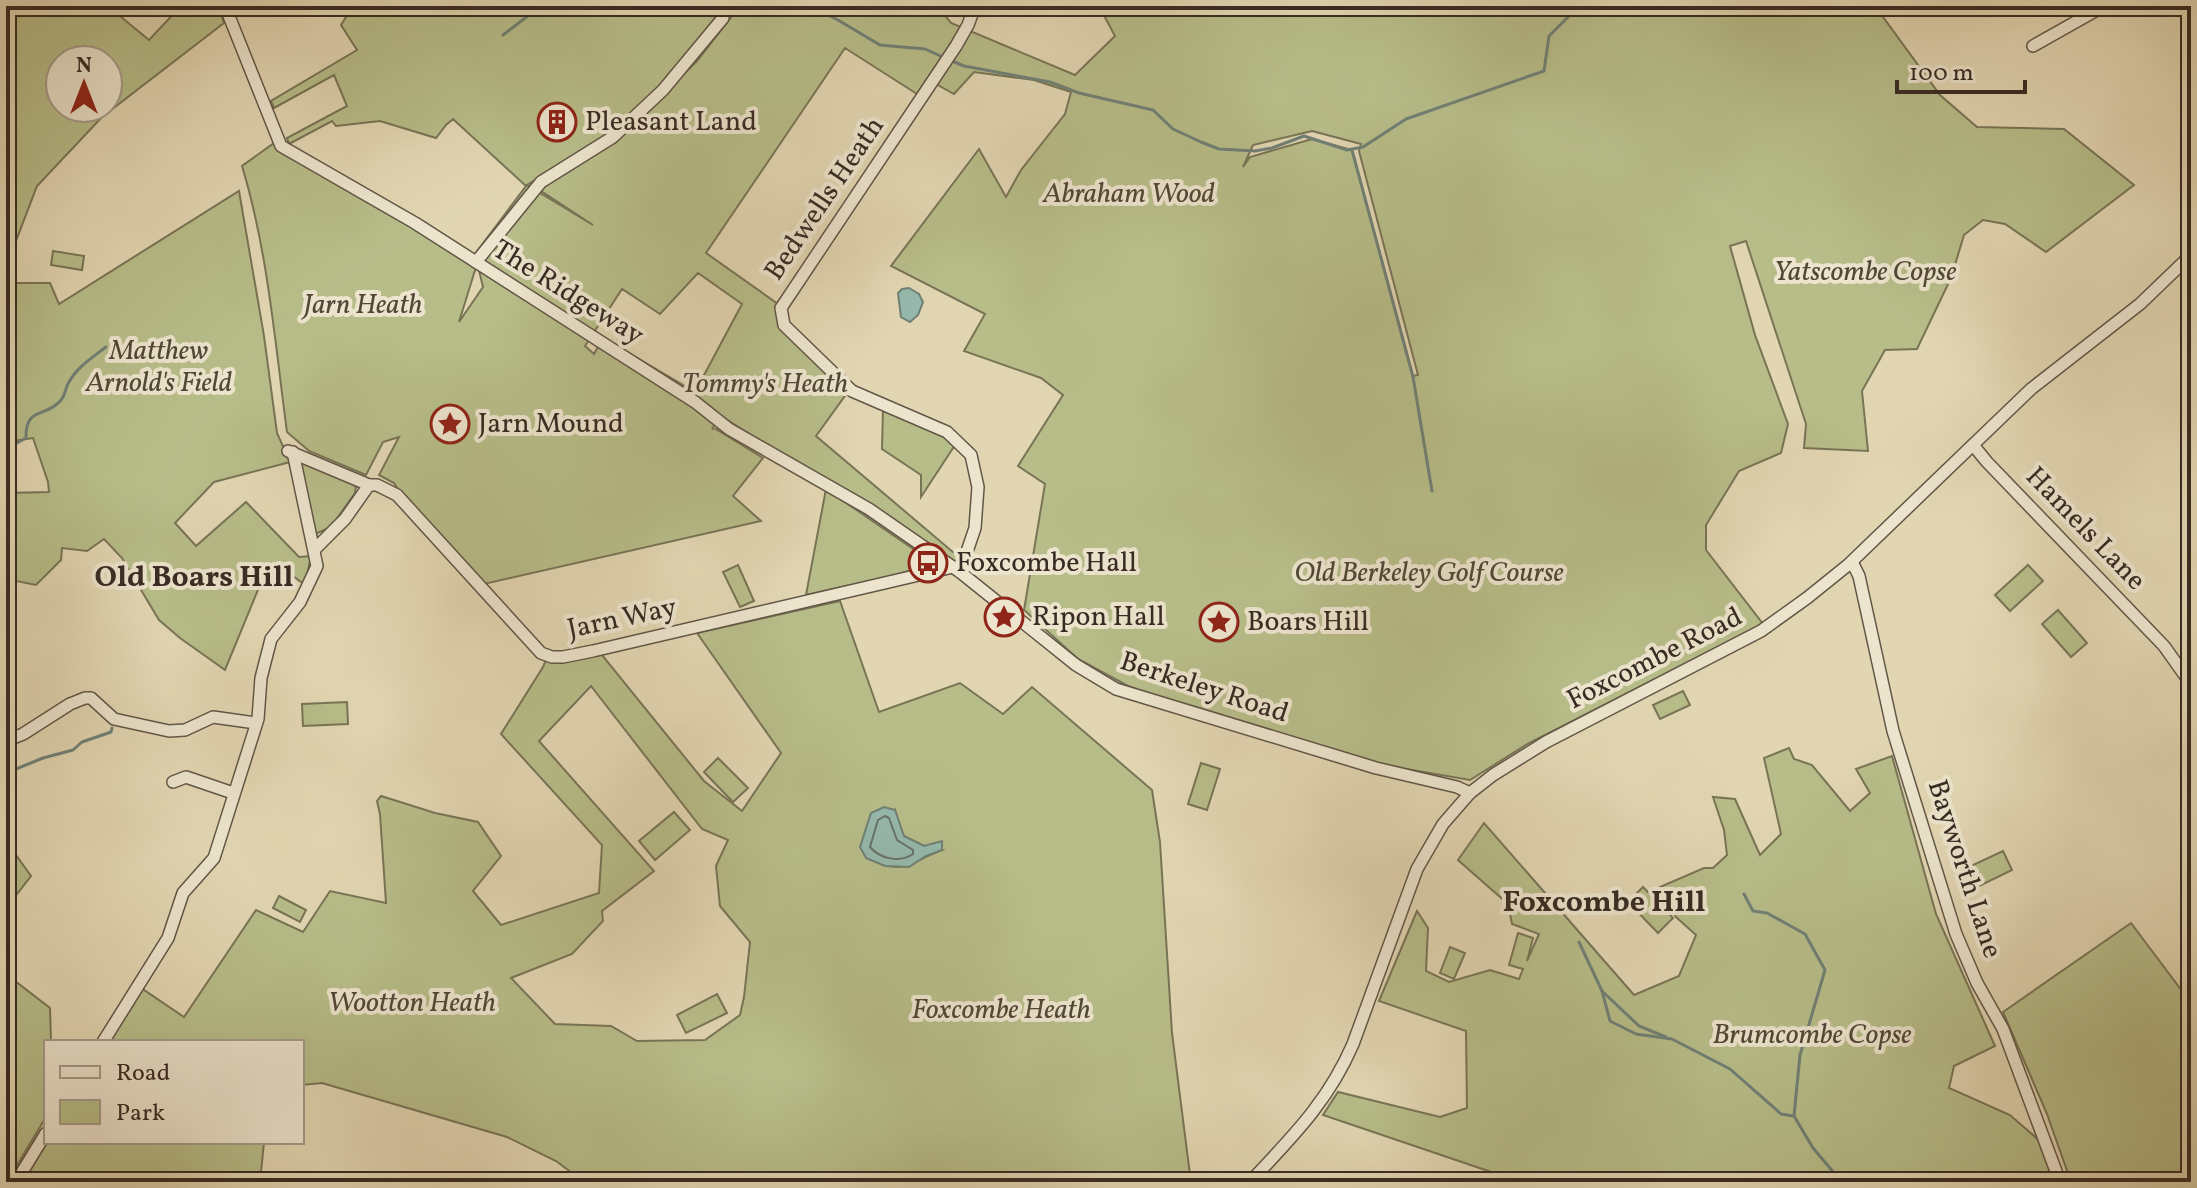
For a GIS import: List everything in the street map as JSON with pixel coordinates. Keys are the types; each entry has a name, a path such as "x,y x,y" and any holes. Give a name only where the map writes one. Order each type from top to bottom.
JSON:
{"street":[{"name":"The Ridgeway","path":"225,6 281,146 415,223 695,402 729,429 869,509 956,569"},
{"path":"476,262 541,182 613,137 663,90 723,18 722,6"},
{"name":"Bedwells Heath","path":"956,569 975,528 978,487 971,455 947,432 852,391 784,325 781,308 956,46 975,6"},
{"path":"2033,46 2104,6"},
{"name":"Foxcombe Road","path":"1250,1182 1321,1103 1341,1073 1417,869 1443,824 1470,793 1546,742 1761,631 1807,598 1852,562 2031,389 2140,304 2191,255"},
{"name":"Hamels Lane","path":"1973,445 2164,646 2191,684"},
{"path":"104,1040 168,938 183,893 214,858 256,723 261,678 271,639 305,593 317,566 290,452 369,485 345,519 314,550"},
{"name":"Jarn Way","path":"369,485 377,485 397,495 541,653 552,657 593,651 956,569"},
{"name":"Bayworth Lane","path":"1852,562 1859,576 1893,731 1956,934 1977,983 2003,1029 2060,1182"},
{"name":"Berkeley Road","path":"956,569 1076,665 1116,689 1376,768 1457,787 1470,793"},
{"path":"6,741 85,698 91,698 114,719 169,731 185,730 213,717 256,723"},
{"path":"173,782 186,777 233,793"},
{"path":"16,1182 44,1136"}],"green space":[{"path":"6,6 117,6 115,12 149,40 181,6 218,6 224,23 124,100 124,44 44,44 44,124 95,124 37,186 6,267"},
{"path":"353,6 715,6 718,14 656,93 610,134 527,185 593,225 538,189 640,117 697,61 732,16 730,6 937,6 951,23 1075,75 1115,36 1099,6 1875,6 1940,95 1977,127 2064,129 2134,185 2046,252 2005,224 1983,220 1964,235 1951,278 1917,349 1885,350 1862,391 1868,451 1804,448 1806,424 1746,241 1730,246 1755,335 1788,424 1781,453 1739,471 1706,525 1706,550 1763,624 1529,743 1470,780 1377,764 1189,708 1128,686 1078,659 1024,610 1045,484 1018,466 1063,395 1041,378 964,351 985,314 891,266 979,149 1006,197 1021,170 1065,114 1071,92 1034,80 974,72 954,94 927,79 917,94 845,48 706,253 778,304 779,323 847,393 816,436 960,558 953,562 721,416 712,429 763,458 733,496 761,521 484,584 394,483 379,475 399,437 383,442 366,475 309,451 287,432 264,264 242,166 274,143 476,267 459,322 483,287 475,254 526,186 453,119 436,138 380,121 336,126 332,121 289,144 287,138 347,106 334,75 274,108 271,101 357,50 341,25","holes":["1312,131 1361,144 1359,151 1418,375 1413,376 1352,150 1312,139 1250,157 1243,167 1253,145","698,273 742,304 695,392 603,338 594,354 585,346 622,289 660,314"]},
{"name":"Matthew Arnold's Field","path":"239,191 277,433 290,462 214,482 175,523 196,546 246,502 299,557 311,556 305,585 285,570 262,580 225,670 159,620 122,558 104,539 87,551 62,548 61,560 36,585 6,579 6,493 49,492 33,438 13,441 6,436 6,283 50,283 59,304"},
{"path":"53,251 84,256 82,270 51,265"},
{"path":"883,408 932,429 955,445 921,497 921,475 882,449"},
{"path":"304,459 356,486 355,493 331,527 315,534 300,463"},
{"path":"826,489 919,553 922,565 896,575 806,595"},
{"path":"738,565 754,601 740,607 723,572"},
{"path":"2028,565 2043,581 2010,611 1995,595"},
{"name":"Foxcombe Heath","path":"840,601 879,712 960,683 1003,714 1032,687 1152,790 1160,842 1172,1033 1190,1175 1043,1174 1035,1182 584,1182 556,1161 507,1137 322,1083 304,1085 304,1040 108,1040 141,988 184,1017 256,910 303,932 330,891 386,903 377,801 381,796 435,813 478,822 501,856 473,891 501,925 599,893 602,845 501,734 549,652 594,645 704,781 742,811 781,753 697,633","holes":["591,686 702,829 728,840 716,866 720,906 750,942 740,1015 705,1040 637,1041 611,1026 555,1024 511,978 572,954 603,921 602,911 654,871 539,741","895,810 903,836 942,850 899,867 867,858"]},
{"path":"2058,610 2087,643 2071,657 2042,624"},
{"path":"1683,691 1690,705 1660,719 1653,705"},
{"path":"347,702 348,724 303,726 302,704"},
{"name":"Brumcombe Copse","path":"1789,748 1794,759 1812,765 1850,811 1870,793 1856,769 1892,756 1936,914 1995,1046 1954,1066 1949,1088 2010,1115 2041,1142 2055,1182 1515,1182 1323,1115 1338,1092 1440,1117 1467,1108 1466,1031 1379,1001 1417,911 1428,928 1426,971 1449,982 1490,970 1519,979 1523,969 1509,965 1518,933 1533,938 1527,961 1539,934 1512,924 1508,904 1458,860 1484,823 1634,995 1679,976 1696,935 1676,917 1660,887 1704,868 1713,868 1727,855 1724,830 1713,797 1735,799 1760,855 1781,834 1764,758"},
{"path":"718,758 748,788 733,802 704,772"},
{"path":"1201,763 1220,769 1207,810 1188,804"},
{"path":"674,812 690,830 655,860 639,841"},
{"path":"6,841 31,876 6,908"},
{"path":"2003,851 2012,870 1967,892 1958,872"},
{"path":"1643,887 1673,918 1658,933 1628,902"},
{"path":"279,896 306,910 300,922 273,908"},
{"path":"2131,923 2191,1003 2191,1182 2071,1182 2047,1114 2003,1012"},
{"path":"1450,947 1465,953 1454,979 1440,973"},
{"path":"6,974 50,1008 51,1040 44,1040 44,1120 7,1182"},
{"path":"717,994 727,1013 686,1033 677,1015"},
{"path":"45,1144 264,1144 260,1182 18,1182"}],"water":[{"path":"909,288 919,294 923,302 918,315 910,322 901,317 898,293"},
{"path":"884,807 895,810 904,836 924,846 942,841 942,850 909,867 885,866 866,858 860,847 871,813"}],"waterway":[{"path":"503,35 537,9 547,6"},
{"path":"809,6 880,45 925,49 945,58"},
{"path":"952,61 1050,82 1079,93 1153,110 1173,129 1219,149 1255,151 1304,136 1347,150 1363,147 1406,119 1544,71 1549,36 1579,6"},
{"path":"1352,150 1413,377 1432,491"},
{"path":"6,449 26,438 29,421 63,398 76,372 106,347"},
{"path":"6,773 73,750 82,742 111,732 112,728"},
{"path":"1744,894 1753,911 1767,913 1805,934 1825,970 1800,1055 1794,1116 1813,1148 1840,1180 1872,1176 1877,1182"},
{"path":"1579,942 1602,991 1610,1021 1636,1034 1672,1039 1730,1069 1781,1114 1793,1116"},
{"path":"1602,991 1639,1026 1666,1037"}],"place":[{"name":"Pleasant Land","path":"557,122"},
{"name":"Jarn Mound","path":"450,424"},
{"name":"Foxcombe Hall","path":"928,563"},
{"name":"Ripon Hall","path":"1004,617"},
{"name":"Boars Hill","path":"1219,622"}],"district":[{"name":"Old Boars Hill","path":"194,578"},
{"name":"Foxcombe Hill","path":"1604,903"}],"park label":[{"name":"Abraham Wood","path":"1129,194"},
{"name":"Yatscombe Copse","path":"1865,272"},
{"name":"Jarn Heath","path":"363,305"},
{"name":"Tommy's Heath","path":"765,384"},
{"name":"Old Berkeley Golf Course","path":"1429,573"},
{"name":"Wootton Heath","path":"412,1003"}]}
